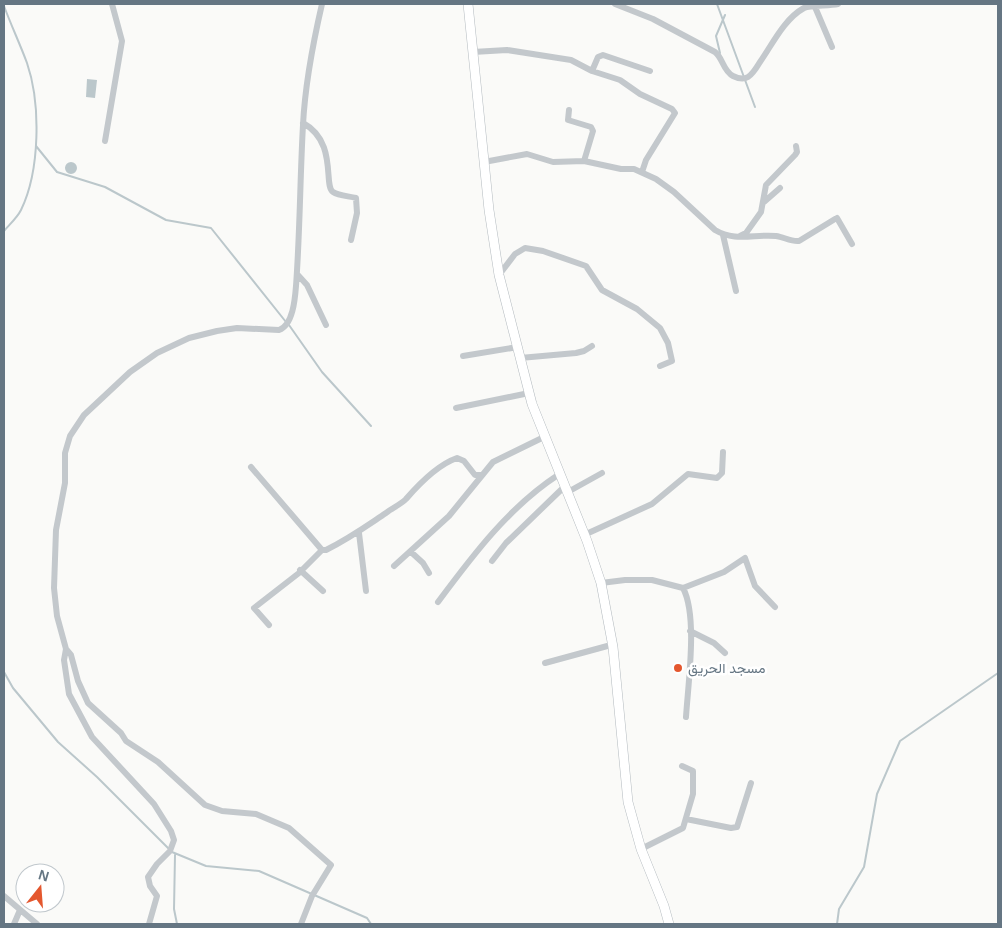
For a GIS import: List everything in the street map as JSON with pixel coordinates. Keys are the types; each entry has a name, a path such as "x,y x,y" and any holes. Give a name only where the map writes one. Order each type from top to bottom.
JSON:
{"street":[{"path":"105,141 122,41 112,4"},
{"path":"301,924 312,896 331,865 289,828 256,814 222,811 205,805 158,762 126,741 121,733 88,703 78,681 71,655 66,649 57,616 54,588 56,530 64,483 65,453 70,436 84,415 130,372 157,353 178,342 229,329 279,330 284,328 288,321 294,301 297,274 303,123 307,83 322,4"},
{"path":"468,4 484,162 499,275 529,393 558,475 584,535 600,584 611,645 628,802 641,849 664,906 669,924"},
{"path":"615,4 646,16 714,52 720,56 722,64 730,75 741,78 746,78 753,72 790,20 804,8 838,4"},
{"path":"815,7 832,46"},
{"path":"473,52 507,50 571,60 592,71 620,80 640,94 672,109 675,113 646,160 642,172"},
{"path":"592,71 598,57 603,55 650,71"},
{"path":"569,110 568,120 591,127 593,131 584,161"},
{"path":"303,123 316,133 324,144 330,173 328,185 330,190 334,193 356,198 357,213 351,240"},
{"path":"737,238 746,233 761,212 764,202 763,189 795,156 797,152 796,146"},
{"path":"484,162 527,154 553,162 584,161 642,172 674,192 723,234 737,238 777,236 799,241 836,218 852,244"},
{"path":"764,202 780,188"},
{"path":"723,234 736,291"},
{"path":"499,275 514,254 531,247 586,266 602,290 637,309 660,328 668,343 672,361 660,366"},
{"path":"297,274 307,285 326,325"},
{"path":"520,358 576,353 592,346"},
{"path":"463,356 518,347"},
{"path":"456,408 529,393"},
{"path":"394,566 411,552 461,502 481,475 496,460 544,437"},
{"path":"584,535 652,504 688,474 717,478 722,473 723,452"},
{"path":"269,625 254,608 322,550 326,550 359,533 398,506 433,473 452,460 457,458 464,461 476,475 481,475"},
{"path":"251,467 322,550"},
{"path":"492,561 506,543 565,490 602,473"},
{"path":"438,602 484,541 528,497 558,475"},
{"path":"359,533 366,591"},
{"path":"411,552 423,563 429,573"},
{"path":"600,584 625,580 652,580 683,588 724,572 744,558 755,586 775,607"},
{"path":"300,570 323,591"},
{"path":"683,588 686,593 690,631 686,717"},
{"path":"690,631 714,643 725,653"},
{"path":"545,663 611,645"},
{"path":"66,649 64,660 69,694 81,719 92,737 154,804 167,824 174,840 170,851 157,864 148,877 150,886 156,896 149,924"},
{"path":"641,849 662,836 683,828 693,794 693,772 682,766"},
{"path":"686,819 732,828 737,827 751,783"},
{"path":"4,896 15,906"},
{"path":"24,913 37,924"}],"shaded area":[{"path":"87,79 97,80 95,98 86,97"},
{"path":"69,162 73,162 77,168 73,174 69,174 65,170 65,166"}],"waterway":[{"path":"717,4 755,107"},
{"path":"4,6 32,79 36,117 35,157 27,194 21,210 4,231"},
{"path":"720,53 716,36 725,15"},
{"path":"36,146 57,172 105,187 166,220 211,228 286,322"},
{"path":"289,325 322,372 371,426"},
{"path":"4,672 13,688 58,742 97,777 169,849"},
{"path":"837,924 839,909 864,867 877,794 900,741 998,673"},
{"path":"172,852 206,866 259,871 367,918 371,924"},
{"path":"175,855 174,909 177,924"}],"place":[{"name":"مسجد الحريق","path":"678,668"}]}
